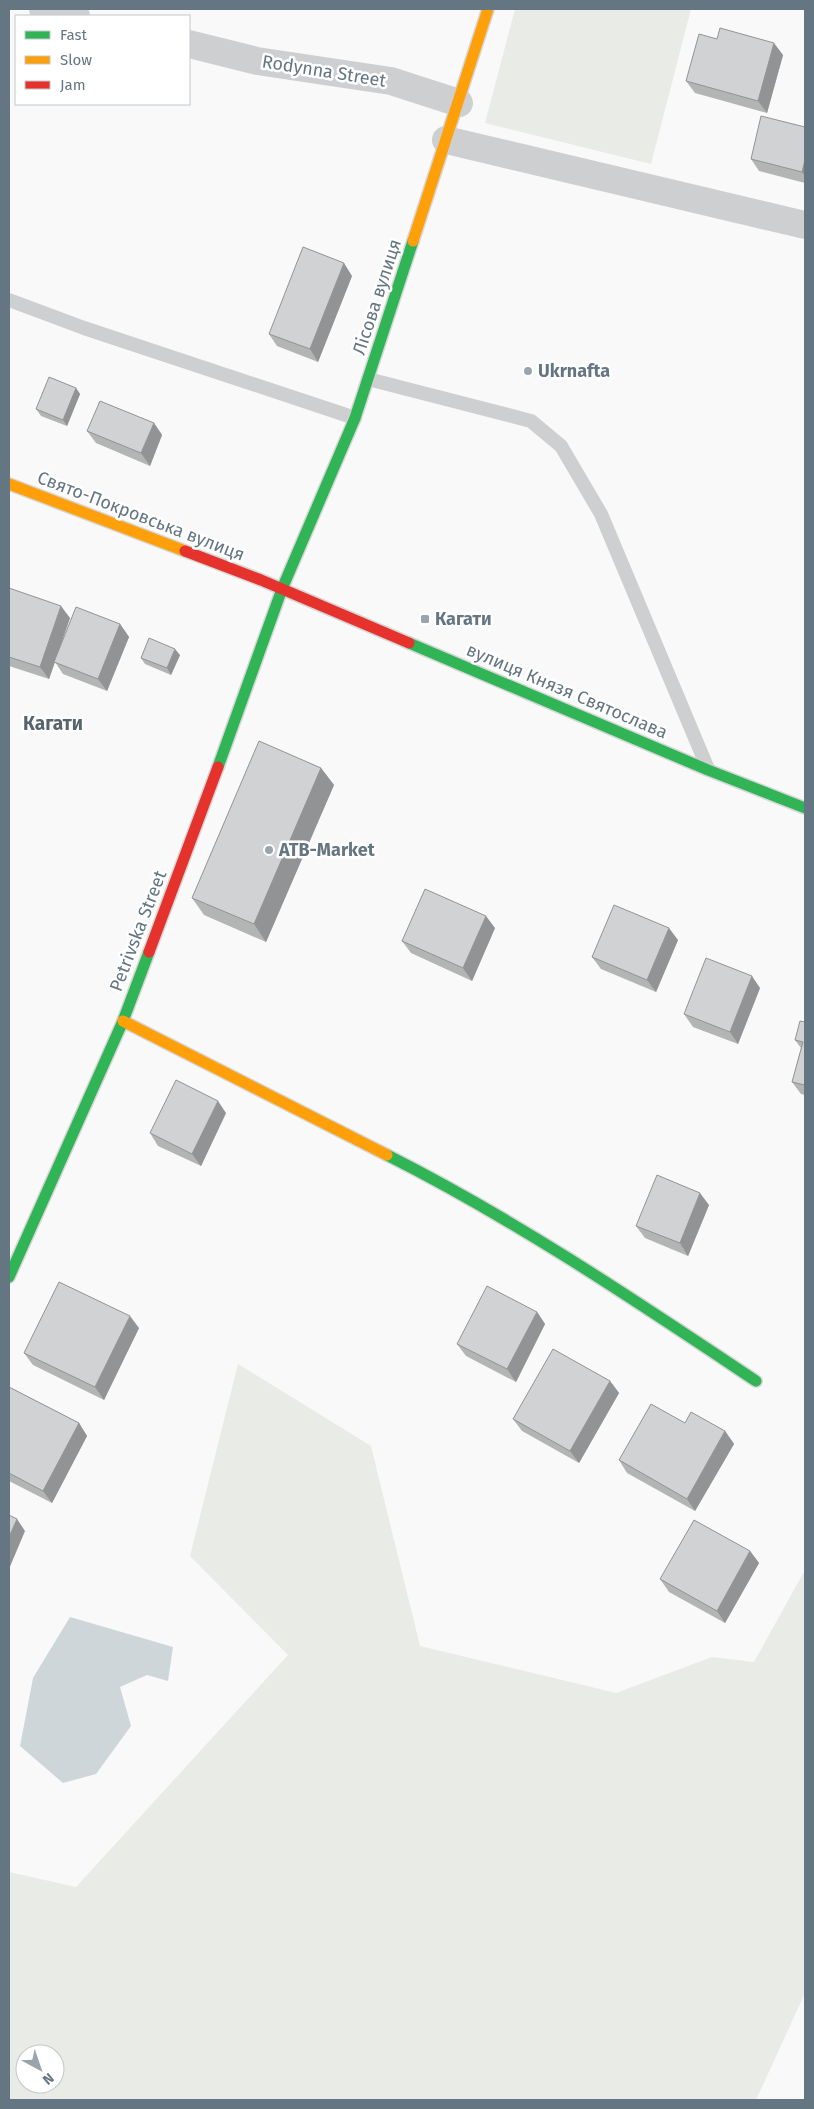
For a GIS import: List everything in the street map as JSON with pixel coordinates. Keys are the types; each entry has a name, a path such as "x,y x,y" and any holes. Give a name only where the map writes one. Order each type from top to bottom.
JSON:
{"street":[{"path":"43,9 71,15"},
{"name":"Лісова вулиця","path":"282,589 355,418 488,9"},
{"name":"Rodynna Street","path":"190,44 257,61 392,81 459,103"},
{"path":"446,140 805,225"},
{"name":"Свято-Покровська вулиця","path":"9,484 261,580"},
{"name":"вулиця Князя Святослава","path":"261,580 708,770 805,808"},
{"name":"Petrivska Street","path":"9,1278 123,1021 248,687 282,589"},
{"path":"123,1021 443,1183 619,1290 756,1381"}],"lane":[{"path":"9,300 84,328 355,418"},
{"path":"368,379 531,421 561,446 601,514 708,770"}],"shaded area":[{"path":"515,9 691,9 651,164 485,123"},
{"path":"238,1364 371,1446 420,1646 616,1693 712,1657 754,1662 805,1570 805,1993 756,2100 9,2100 9,1872 76,1887 288,1655 190,1556"},
{"path":"70,1617 173,1647 168,1681 147,1675 120,1687 131,1726 96,1774 63,1783 20,1746 33,1678"}],"building":[{"path":"720,28 774,43 758,101 686,81 699,34 717,39"},
{"path":"761,116 805,127 805,160 802,172 751,159"},
{"path":"303,247 344,263 310,349 269,334"},
{"path":"49,377 76,388 63,420 36,409"},
{"path":"100,401 154,423 141,453 87,431"},
{"path":"9,588 61,606 40,667 9,657"},
{"path":"76,607 120,624 98,679 54,662"},
{"path":"149,638 175,649 167,668 141,658"},
{"name":"ATB-Market","path":"259,741 321,768 254,924 192,898"},
{"path":"425,889 486,916 463,968 402,941"},
{"path":"614,905 669,928 647,980 592,957"},
{"path":"706,958 752,976 730,1032 684,1014"},
{"path":"800,1021 805,1022 805,1085 792,1082 803,1042 795,1040"},
{"path":"176,1080 218,1101 192,1154 150,1133"},
{"path":"657,1175 700,1193 680,1243 636,1226"},
{"path":"59,1282 130,1316 95,1387 24,1353"},
{"path":"487,1286 537,1312 507,1369 457,1344"},
{"path":"553,1349 610,1381 570,1451 513,1419"},
{"path":"9,1387 79,1423 43,1491 9,1473"},
{"path":"651,1404 685,1423 691,1412 725,1431 687,1499 619,1460"},
{"path":"9,1515 17,1519 9,1537"},
{"path":"694,1520 750,1551 717,1611 660,1579"}],"traffic: fast":[{"path":"218,767 282,589 355,418 413,241"},
{"path":"409,643 708,770 805,808"},
{"path":"9,1277 123,1021 149,952"},
{"path":"387,1155 482,1206 575,1262 756,1381"}],"traffic: slow":[{"path":"413,241 488,9"},
{"path":"9,484 185,551"},
{"path":"123,1021 387,1155"}],"traffic: jam":[{"path":"185,551 261,580 409,643"},
{"path":"149,952 218,767"}],"place":[{"name":"Ukrnafta","path":"528,371"},
{"name":"Кагати","path":"425,619"},
{"name":"ATB-Market","path":"269,850"}],"district":[{"name":"Кагати","path":"53,723"}]}
